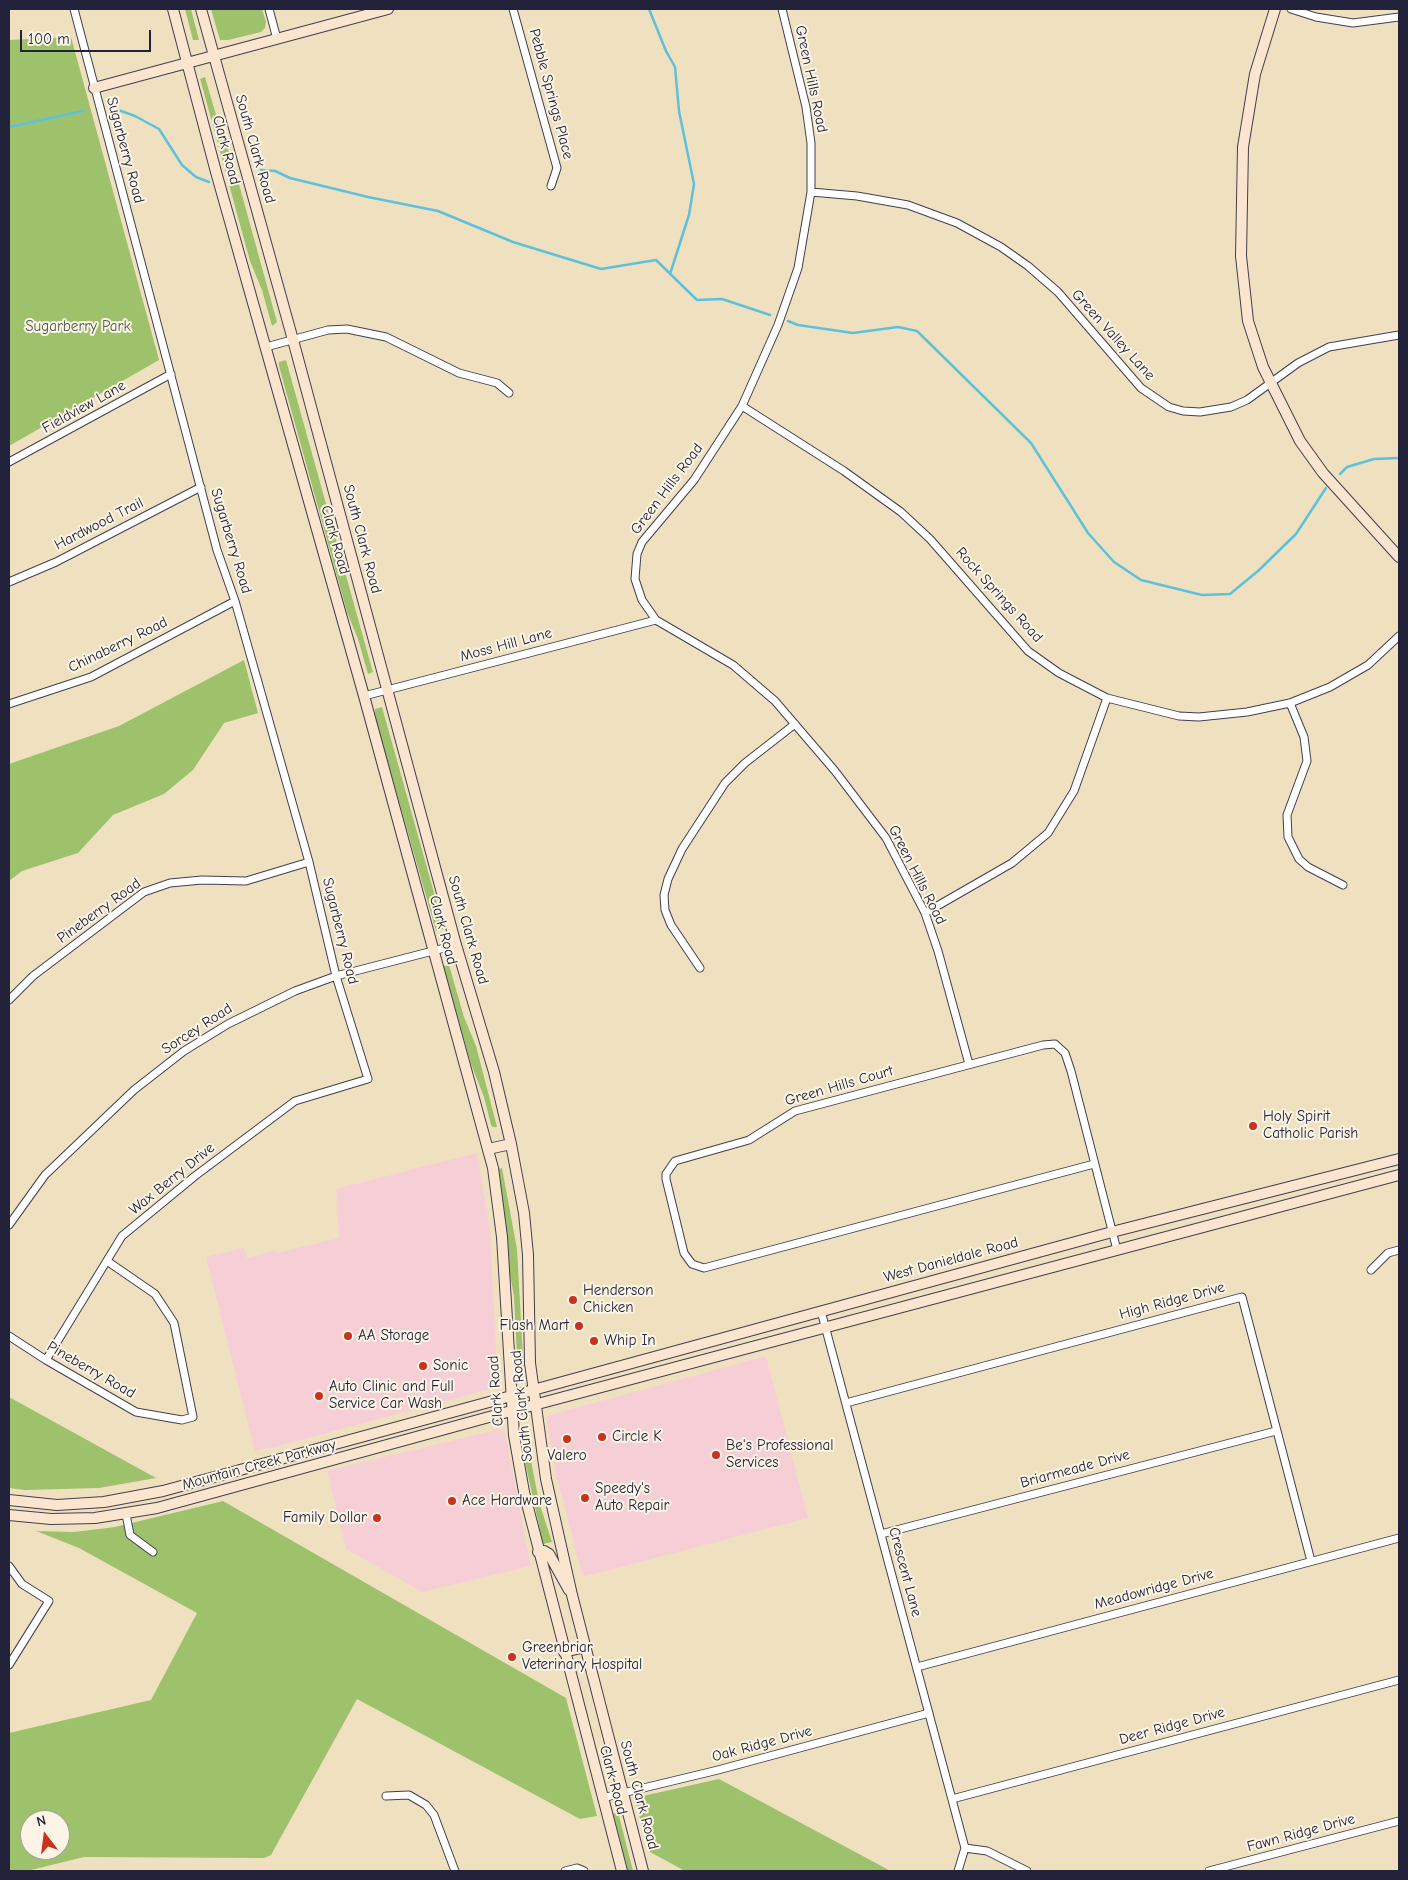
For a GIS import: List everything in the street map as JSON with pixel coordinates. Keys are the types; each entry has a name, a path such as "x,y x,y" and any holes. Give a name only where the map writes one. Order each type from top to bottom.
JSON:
{"main road":[{"name":"Clark Road","path":"173,9 216,172 364,696 493,1168 502,1237 513,1411 519,1465 538,1552 622,1871"},
{"name":"South Clark Road","path":"201,9 293,340 456,944 494,1072 511,1144 526,1230 534,1406 546,1479 572,1595 643,1871"},
{"path":"94,88 388,9"},
{"path":"1275,9 1255,74 1243,147 1241,269 1248,321 1257,352 1270,384 1287,419 1310,456 1399,557"},
{"path":"488,1149 511,1144"},
{"name":"West Danieldale Road","path":"512,1395 1112,1232 1399,1159"},
{"path":"513,1411 1399,1175"},
{"path":"1311,1182 1315,1197"},
{"path":"1207,1208 1211,1225"},
{"path":"760,1328 765,1345"},
{"path":"672,1353 678,1368"},
{"name":"Mountain Creek Parkway","path":"12,1500 57,1505 133,1498 512,1395"},
{"name":"Mountain Creek Parkway","path":"9,1515 73,1519 126,1514 157,1508 513,1411"},
{"path":"285,1458 289,1472"},
{"path":"538,1552 544,1551 550,1554 572,1595"},
{"path":"564,1652 585,1647"}],"street":[{"name":"Sugarberry Road","path":"74,9 217,550 235,601 309,862 336,976 368,1079"},
{"path":"269,9 277,39"},
{"name":"Pebble Springs Place","path":"513,9 557,168 551,186"},
{"name":"Green Hills Road","path":"782,9 809,125 810,192 804,243 791,293 742,406 694,480 642,542 637,554 635,579 638,591 656,620 747,676 795,724 886,838 925,913 941,960 969,1064"},
{"path":"1291,9 1316,17 1353,23 1399,17"},
{"name":"Green Valley Lane","path":"810,192 857,196 908,205 957,223 1001,247 1028,266 1058,292 1141,388 1169,407 1200,412 1217,410 1247,400 1298,363 1329,347 1399,335"},
{"path":"266,347 328,330 347,329 386,337 459,373 497,383 509,392"},
{"name":"Fieldview Lane","path":"9,462 171,374"},
{"name":"Rock Springs Road","path":"742,406 844,471 901,512 930,539 1028,651 1059,673 1107,698 1160,712 1199,717 1247,712 1290,703 1310,696 1349,677 1368,665 1399,636"},
{"name":"Hardwood Trail","path":"9,582 56,562 201,487"},
{"name":"Chinaberry Road","path":"9,704 91,676 235,601"},
{"name":"Moss Hill Lane","path":"364,696 656,620"},
{"path":"925,913 1012,863 1048,832 1074,791 1107,698"},
{"path":"1290,703 1304,737 1306,761 1287,815 1288,837 1299,859 1308,867 1343,884"},
{"path":"700,968 671,925 665,910 664,894 668,879 682,849 725,784 745,762 795,724"},
{"name":"Pineberry Road","path":"9,1000 33,976 144,892 170,883 202,880 246,881 309,862"},
{"name":"Sorcey Road","path":"9,1225 45,1175 63,1156 134,1090 184,1051 228,1024 295,991 336,976 456,944"},
{"name":"Green Hills Court","path":"1094,1164 710,1267 698,1267 688,1260 666,1179 666,1174 675,1161 749,1140 795,1111 1049,1044 1060,1047 1065,1054 1071,1071 1117,1250"},
{"name":"Wax Berry Drive","path":"46,1360 122,1236 195,1176 295,1101 368,1079"},
{"path":"1371,1270 1388,1253 1399,1250"},
{"name":"Pineberry Road","path":"9,1336 46,1360 136,1412 182,1420 194,1417 174,1324 155,1294 107,1261"},
{"name":"High Ridge Drive","path":"846,1403 1242,1297 1311,1561"},
{"name":"Crescent Lane","path":"821,1311 965,1848"},
{"name":"Briarmeade Drive","path":"881,1534 1276,1431"},
{"path":"9,1515 12,1500"},
{"path":"126,1514 130,1535 153,1552"},
{"name":"Meadowridge Drive","path":"917,1667 1399,1538"},
{"path":"9,1566 14,1576 22,1584 49,1601 9,1665"},
{"name":"Deer Ridge Drive","path":"952,1799 1399,1680"},
{"name":"Oak Ridge Drive","path":"602,1798 718,1770 929,1713"},
{"path":"386,1796 410,1795 426,1805 434,1815 455,1871"},
{"name":"Fawn Ridge Drive","path":"1209,1871 1399,1821"},
{"path":"958,1871 965,1848 987,1851 1027,1871"},
{"path":"565,1871 577,1868 584,1871"}],"shaded area":[{"path":"477,1153 490,1231 496,1346 494,1388 255,1451 206,1257 244,1248 247,1258 276,1250 277,1253 339,1238 336,1189"},
{"path":"766,1356 808,1518 583,1577 555,1470 546,1416"},
{"path":"499,1429 505,1433 531,1566 422,1592 346,1549 327,1471"}],"green space":[{"path":"185,9 191,9 199,40 193,40"},
{"path":"211,9 262,9 266,22 265,28 261,32 228,40 220,40"},
{"name":"Sugarberry Park","path":"71,37 159,360 9,446 9,40"},
{"path":"205,77 221,132 232,159 277,322 272,326 262,290 250,261 200,79"},
{"path":"286,360 373,672 368,674 358,639 347,612 279,366 279,362"},
{"path":"244,660 258,713 224,723 193,770 164,794 113,815 78,853 22,871 9,881 9,764 119,726"},
{"path":"382,707 443,925 443,929 436,931 375,717 375,709"},
{"path":"449,965 464,1017 476,1046 497,1127 491,1125 484,1097 471,1064 444,968 444,966"},
{"path":"502,1168 517,1249 524,1375 518,1375 514,1296 509,1270 497,1169"},
{"path":"9,1397 156,1478 99,1488 25,1490 9,1488"},
{"path":"525,1430 539,1502 552,1542 543,1544 521,1443 520,1431"},
{"path":"223,1501 566,1698 597,1816 580,1819 357,1699 271,1855 264,1858 84,1857 27,1871 9,1871 9,1733 151,1700 197,1613 79,1548 36,1531 74,1532 115,1527"},
{"path":"719,1779 890,1871 685,1871 650,1852 634,1798"},
{"path":"618,1812 633,1871 628,1871 613,1814"}],"waterway":[{"path":"649,9 666,51 675,67 679,111 694,184 689,215 670,274"},
{"path":"113,108 135,116 159,129 182,165 196,177 209,182"},
{"path":"9,127 83,111"},
{"path":"261,170 275,171 290,178 368,197 438,211 513,242 601,269 656,260 697,300 722,299 770,315"},
{"path":"788,321 798,325 853,333 898,327 917,331 1031,443 1088,533 1114,562 1141,580 1202,595 1230,594 1258,571 1296,534 1326,488"},
{"path":"1340,474 1347,467 1374,459 1399,458"}],"place":[{"name":"Holy Spirit Catholic Parish","path":"1253,1126"},
{"name":"Henderson Chicken","path":"573,1300"},
{"name":"Flash Mart","path":"579,1326"},
{"name":"AA Storage","path":"348,1336"},
{"name":"Whip In","path":"594,1341"},
{"name":"Sonic","path":"423,1366"},
{"name":"Auto Clinic and Full Service Car Wash","path":"319,1396"},
{"name":"Circle K","path":"602,1437"},
{"name":"Valero","path":"567,1439"},
{"name":"Be's Professional Services","path":"716,1455"},
{"name":"Speedy's Auto Repair","path":"585,1498"},
{"name":"Ace Hardware","path":"452,1501"},
{"name":"Family Dollar","path":"377,1518"},
{"name":"Greenbriar Veterinary Hospital","path":"512,1657"}]}
